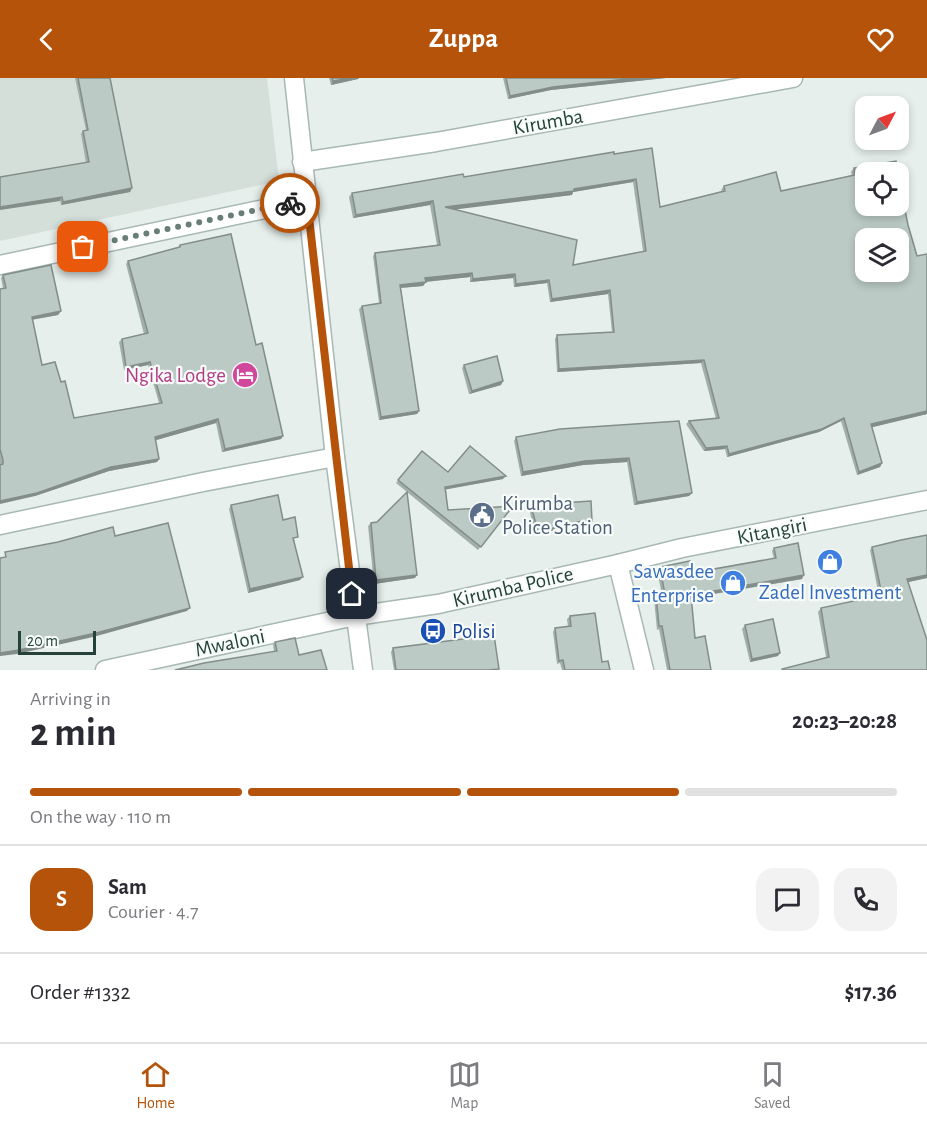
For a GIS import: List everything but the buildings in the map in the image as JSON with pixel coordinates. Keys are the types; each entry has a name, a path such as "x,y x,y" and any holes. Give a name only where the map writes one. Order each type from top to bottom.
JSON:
{"street":[{"path":"294,78 335,457 363,670"},
{"name":"Kirumba","path":"303,162 436,142 793,78"},
{"path":"0,265 307,200"},
{"path":"0,525 335,457"},
{"name":"Kitangiri","path":"618,564 682,548 927,500"},
{"path":"618,564 644,670"},
{"name":"Kirumba Police","path":"355,616 438,604 618,564"},
{"name":"Mwaloni","path":"105,670 355,616"}],"shaded area":[{"path":"0,78 267,78 279,181 0,241"}],"way so far":[{"path":"83,247 290,203"}],"place":[{"name":"Ngika Lodge","path":"245,375"},
{"name":"Kirumba Police Station","path":"482,515"},
{"name":"Zadel Investment","path":"830,562"},
{"name":"Sawasdee Enterprise","path":"733,583"},
{"name":"Polisi","path":"433,631"}],"route":[{"path":"290,203 307,200 352,594"}]}
